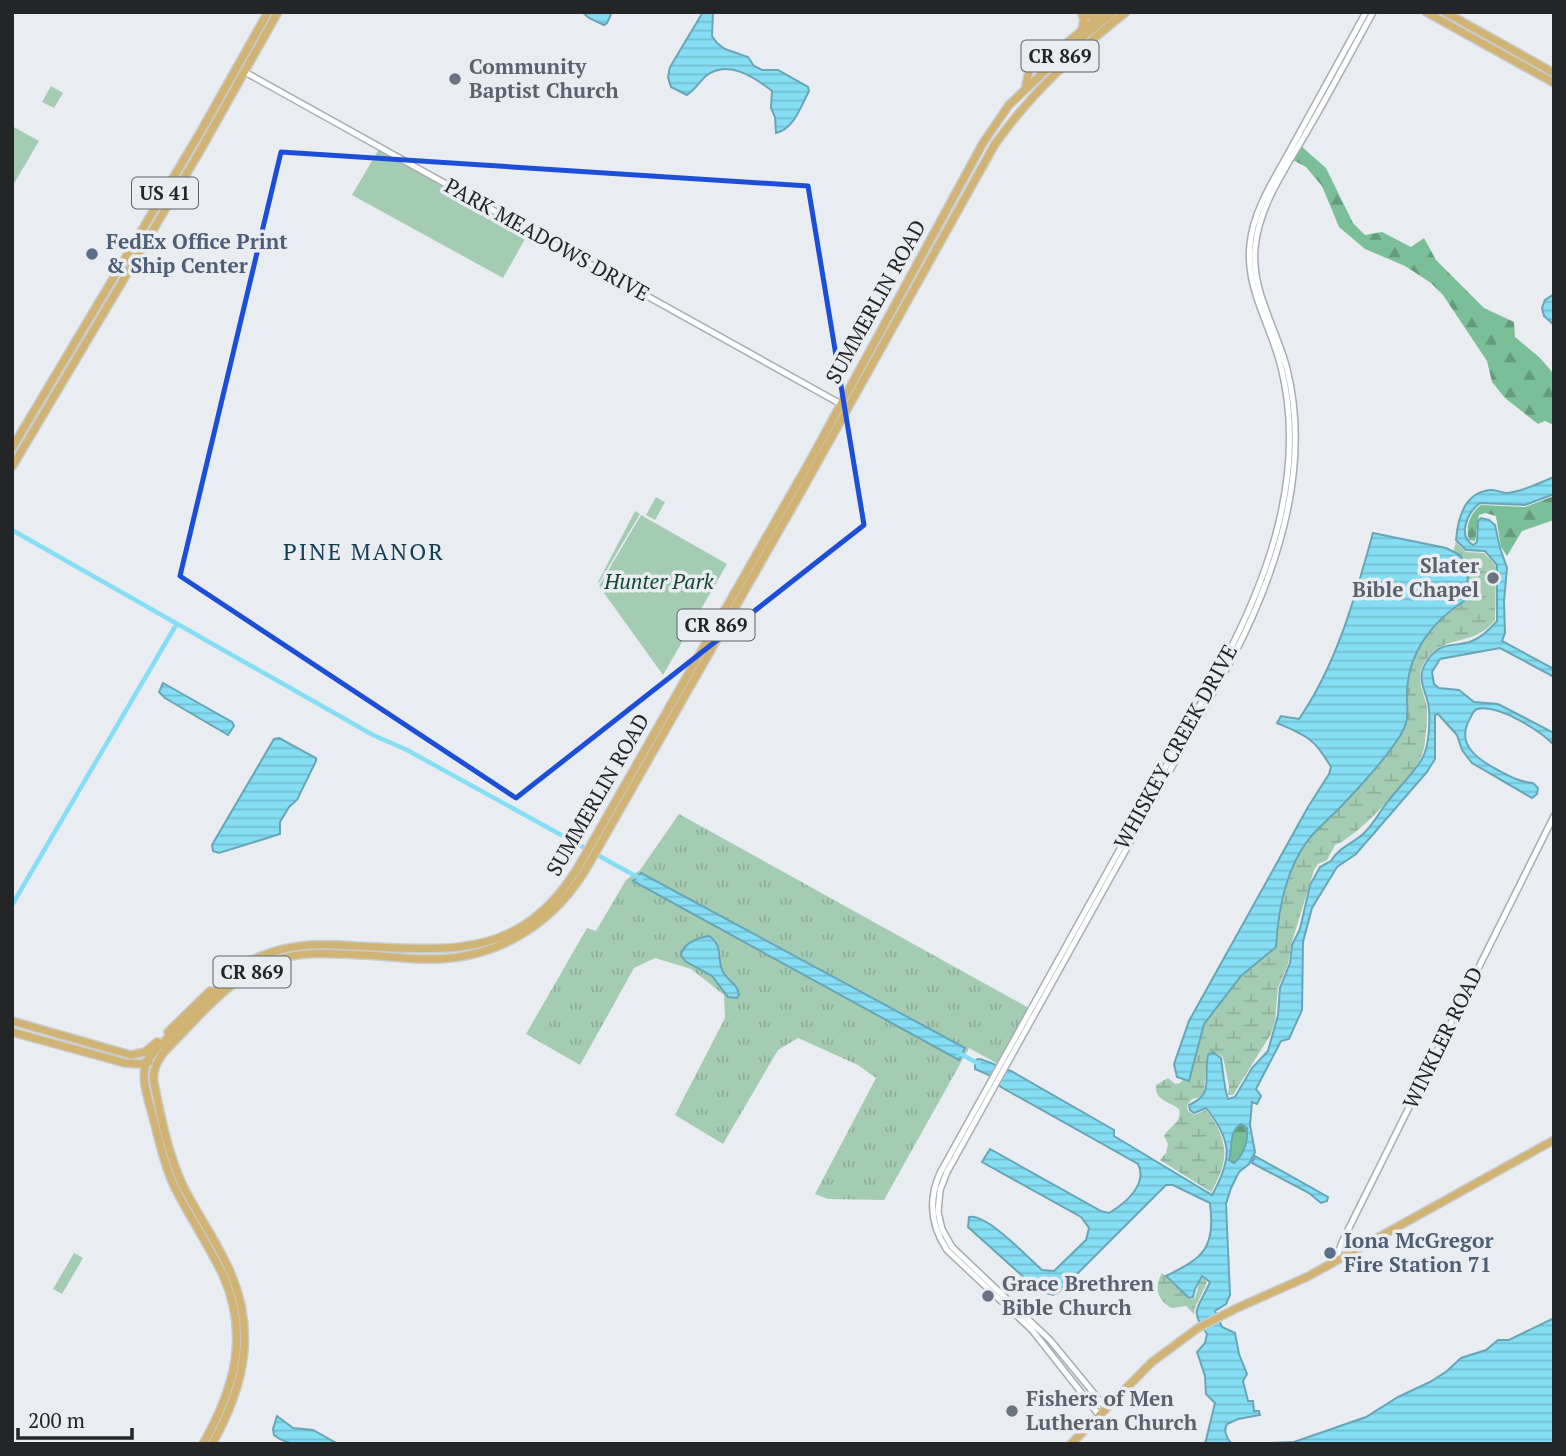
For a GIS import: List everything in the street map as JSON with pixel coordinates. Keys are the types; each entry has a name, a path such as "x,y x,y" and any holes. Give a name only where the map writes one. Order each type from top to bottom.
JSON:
{"main road":[{"name":"US 41","path":"12,448 268,12"},
{"name":"US 41","path":"12,467 188,172 278,12"},
{"name":"SUMMERLIN ROAD","path":"845,406 970,166 1009,106 1068,48 1114,12"},
{"name":"SUMMERLIN ROAD","path":"212,1444 233,1404 241,1376 245,1348 243,1314 229,1269 176,1168 153,1074 156,1064 164,1052 233,984 274,961 318,953 438,959 478,953 509,942 554,911 576,887 594,847 984,162 1009,125 1045,83 1067,60 1126,12"},
{"path":"1045,83 1132,12"},
{"path":"1426,12 1554,83"},
{"path":"1445,12 1554,73"},
{"path":"1082,30 1082,14 1101,14"},
{"path":"1009,106 1057,52 1101,14"},
{"path":"1435,17 1460,28 1468,25"},
{"path":"245,72 251,42"},
{"path":"1026,85 1030,71 1027,60 1038,63 1057,52"},
{"path":"216,123 224,101 222,94"},
{"path":"187,154 188,172"},
{"path":"69,372 67,367 70,352"},
{"name":"SUMMERLIN ROAD","path":"143,1066 232,973 264,955 299,946 326,944 443,950 486,942 516,929 542,911 588,859"},
{"path":"12,1021 124,1053 138,1054 151,1048 232,973"},
{"path":"12,1032 143,1066 164,1052"},
{"path":"65,1047 79,1055 131,1069 144,1082"},
{"path":"124,1053 143,1066 157,1110 163,1119"},
{"path":"143,1066 144,1082 162,1154 176,1189 225,1279 236,1322 236,1355 232,1380 221,1410 203,1444"},
{"path":"1071,1444 1152,1362 1198,1328 1289,1286 1554,1140"},
{"path":"162,1154 176,1168"}],"street":[{"name":"WHISKEY CREEK DRIVE","path":"1003,1066 1221,667 1247,616 1262,578 1285,494 1290,456 1290,428 1280,363 1252,284 1250,239 1263,200 1366,12"},
{"name":"WHISKEY CREEK DRIVE","path":"1099,1415 1032,1330 950,1253 935,1227 932,1201 936,1182 1237,649 1272,565 1289,498 1295,435 1293,400 1287,370 1257,283 1254,262 1256,237 1269,200 1373,12"},
{"name":"PARK MEADOWS DRIVE","path":"245,72 845,406"},
{"name":"WINKLER ROAD","path":"1335,1261 1554,816"},
{"name":"WHISKEY CREEK DRIVE","path":"993,1083 943,1181 938,1208 942,1229 954,1250 1050,1340 1106,1408"}],"highlighted area":[{"path":"281,152 808,186 864,525 516,798 180,576"}],"green space":[{"path":"51,86 63,93 54,108 42,102"},
{"path":"12,126 39,141 12,187"},
{"path":"1301,146 1326,168 1353,223 1365,235 1382,232 1411,247 1424,238 1436,260 1484,308 1514,322 1515,337 1554,374 1554,425 1545,421 1538,424 1505,398 1492,382 1487,361 1443,295 1431,283 1405,266 1365,249 1339,227 1322,186 1306,167 1293,160"},
{"path":"379,149 529,232 503,278 352,195"},
{"path":"1554,496 1554,520 1522,531 1507,556 1501,547 1496,516 1485,513 1479,515 1475,541 1469,540 1469,521 1481,505 1525,507"},
{"path":"656,497 665,502 655,520 646,515"},
{"path":"635,511 640,514 599,583 598,582"},
{"name":"Hunter Park","path":"641,515 727,564 663,675 599,586"},
{"path":"1456,542 1466,552 1484,553 1496,566 1495,620 1476,635 1440,647 1424,663 1420,675 1427,709 1423,752 1398,790 1371,818 1335,845 1327,860 1318,864 1314,870 1291,945 1288,964 1278,988 1271,1034 1233,1095 1228,1095 1229,1086 1223,1057 1213,1051 1207,1055 1204,1091 1187,1105 1188,1111 1194,1115 1206,1110 1223,1141 1224,1160 1211,1192 1160,1160 1166,1153 1168,1144 1164,1136 1177,1121 1180,1113 1179,1109 1157,1094 1156,1085 1168,1078 1175,1084 1184,1079 1189,1080 1204,1024 1241,976 1276,947 1284,891 1300,852 1308,840 1376,768 1400,736 1407,720 1408,680 1417,652 1424,639 1443,617 1467,599 1458,554 1453,552"},
{"path":"679,814 1029,1008 998,1064 969,1048 884,1200 828,1199 815,1194 876,1078 858,1065 798,1038 778,1050 723,1144 675,1115 725,1018 724,995 691,969 655,958 634,968 580,1065 526,1034 587,928 596,931 626,880 640,870"},
{"path":"1241,1123 1247,1128 1247,1138 1243,1152 1234,1164 1229,1160 1232,1141 1234,1131"},
{"path":"74,1253 83,1258 62,1294 53,1289"},
{"path":"1162,1273 1189,1299 1195,1298 1200,1280 1204,1278 1207,1281 1194,1314 1186,1306 1172,1308 1163,1302 1158,1293"}],"water":[{"path":"582,12 612,12 604,25"},
{"path":"703,12 713,12 712,36 725,49 748,57 754,66 762,70 778,70 808,87 809,91 788,127 776,133 775,117 771,108 772,91 740,72 723,69 714,71 687,95 671,87 668,77 670,67"},
{"path":"1554,294 1554,325 1544,316 1542,308 1545,300"},
{"path":"1554,477 1554,494 1525,505 1480,503 1468,518 1465,530 1468,541 1473,545 1477,542 1478,521 1481,518 1495,525 1507,568 1505,633 1502,641 1554,669 1554,677 1500,648 1440,659 1432,672 1434,684 1439,688 1459,690 1474,702 1498,704 1554,733 1554,745 1518,720 1486,709 1474,711 1468,722 1465,737 1470,750 1487,764 1509,776 1533,783 1538,788 1537,794 1532,798 1472,763 1462,750 1457,735 1438,714 1435,715 1435,759 1427,772 1356,854 1337,867 1312,908 1303,942 1302,1010 1289,1039 1281,1041 1256,1089 1261,1096 1257,1104 1252,1102 1250,1125 1255,1152 1249,1164 1239,1172 1226,1204 1230,1295 1226,1304 1215,1311 1222,1327 1235,1333 1247,1374 1243,1381 1248,1401 1253,1401 1254,1411 1259,1411 1260,1415 1227,1424 1226,1435 1232,1444 1205,1444 1215,1403 1206,1394 1205,1376 1197,1352 1205,1343 1207,1334 1198,1319 1197,1308 1210,1282 1202,1276 1193,1297 1189,1298 1166,1276 1190,1263 1209,1241 1210,1203 1173,1185 1166,1185 1059,1292 1053,1295 1039,1291 968,1227 969,1217 986,1222 996,1229 1042,1270 1054,1271 1086,1240 1089,1228 1081,1217 982,1162 990,1149 1109,1213 1134,1192 1140,1179 1140,1171 1138,1164 1001,1087 989,1075 975,1069 975,1061 982,1060 1011,1071 1114,1130 1114,1136 1212,1195 1226,1161 1225,1141 1206,1108 1194,1113 1189,1105 1197,1101 1205,1090 1208,1055 1213,1052 1221,1058 1228,1099 1235,1097 1252,1068 1268,1051 1278,1015 1280,988 1290,963 1292,945 1300,929 1310,885 1320,867 1367,831 1423,757 1428,740 1429,721 1428,702 1421,678 1424,665 1434,652 1449,645 1476,639 1497,621 1497,565 1485,551 1466,550 1456,540 1458,523 1464,508 1468,501 1481,492 1513,492","holes":["1241,1124 1247,1128 1245,1147 1234,1163 1229,1160 1234,1131"]},
{"path":"1373,533 1446,548 1458,554 1468,565 1467,599 1443,617 1424,639 1417,652 1408,680 1407,720 1400,736 1369,776 1308,840 1300,852 1284,891 1276,947 1241,976 1204,1024 1189,1081 1177,1077 1174,1064 1189,1021 1329,774 1331,767 1314,744 1303,735 1277,723 1281,716 1299,719 1324,676 1352,605"},
{"path":"163,683 232,722 234,726 228,735 165,698 159,692"},
{"path":"279,738 316,758 297,800 280,822 280,834 219,853 213,851 212,845 274,739"},
{"path":"641,873 965,1048 959,1060 633,881"},
{"path":"709,936 717,944 723,972 735,985 739,995 737,998 728,997 712,976 685,961 681,955 685,947 692,942"},
{"path":"1255,1156 1328,1197 1327,1201 1321,1203 1309,1193 1252,1163"},
{"path":"1554,1318 1554,1444 1249,1444 1294,1442 1366,1417 1398,1397 1430,1382 1461,1358 1486,1350 1498,1340 1509,1340"},
{"path":"277,1416 293,1428 313,1430 338,1444 304,1445 281,1439 274,1435"}],"waterway":[{"path":"12,530 373,735 407,750 641,879"},
{"path":"12,905 176,625"},
{"path":"959,1053 979,1064"}],"place":[{"name":"Community Baptist Church","path":"455,79"},
{"name":"FedEx Office Print & Ship Center","path":"92,254"},
{"name":"Slater Bible Chapel","path":"1493,578"},
{"name":"Iona McGregor Fire Station 71","path":"1330,1253"},
{"name":"Grace Brethren Bible Church","path":"988,1296"},
{"name":"Fishers of Men Lutheran Church","path":"1012,1411"}],"district":[{"name":"PINE MANOR","path":"364,552"}]}
